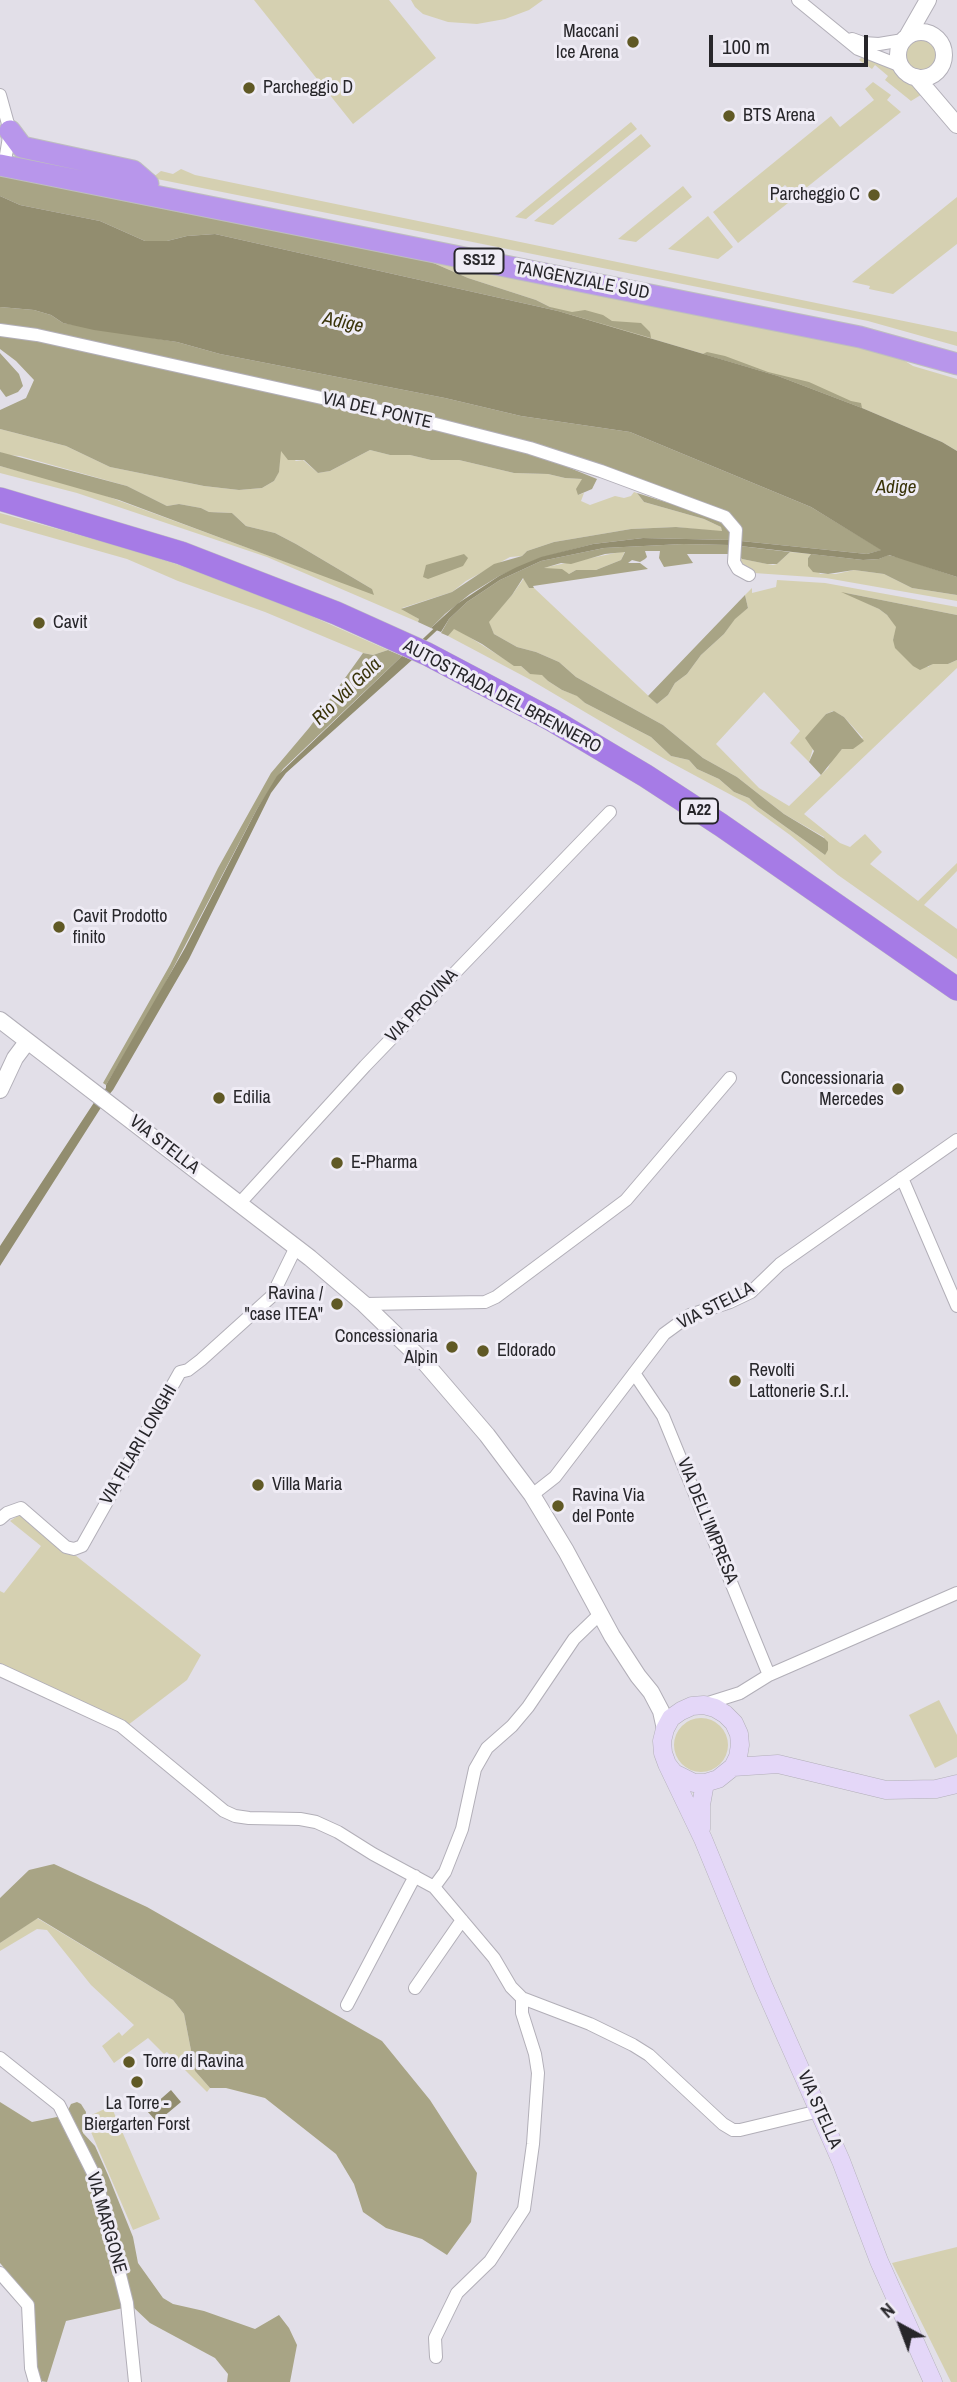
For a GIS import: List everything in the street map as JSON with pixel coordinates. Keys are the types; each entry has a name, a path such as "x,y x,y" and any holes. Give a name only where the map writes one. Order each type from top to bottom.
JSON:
{"highway":[{"path":"10,131 22,147 133,171 148,184"},
{"name":"TANGENZIALE SUD","path":"2,157 839,321 957,352"},
{"name":"TANGENZIALE SUD","path":"2,157 886,343 957,364"},
{"path":"886,343 924,363 957,374"},
{"name":"AUTOSTRADA DEL BRENNERO","path":"0,485 171,535 271,572 573,715 674,778 957,973"},
{"name":"AUTOSTRADA DEL BRENNERO","path":"0,499 181,553 403,636"},
{"name":"AUTOSTRADA DEL BRENNERO","path":"432,649 646,776 957,989"}],"main road":[{"name":"VIA STELLA","path":"698,1705 715,1708 726,1714 751,1749 778,1764"},
{"path":"665,1729 671,1718 698,1705"},
{"path":"667,1764 684,1779 694,1783 718,1779 733,1767 738,1756 740,1745 736,1728"},
{"name":"VIA STELLA","path":"665,1729 662,1741 667,1764 703,1839 819,2111 879,2261 933,2382"},
{"path":"733,1767 778,1764 886,1790 936,1789 957,1784"},
{"name":"VIA STELLA","path":"703,1839 700,1822 705,1783"}],"street":[{"path":"799,0 858,49 901,66 910,75 930,76 940,68"},
{"path":"901,66 898,52 928,0"},
{"path":"934,0 933,19 944,51 940,68 946,111"},
{"path":"845,37 863,43 879,44 906,38 914,32 928,32 939,39"},
{"path":"916,77 957,125"},
{"path":"0,95 10,131 2,157"},
{"name":"VIA DEL PONTE","path":"0,330 37,335 412,418 530,447 720,514 733,523 737,533 734,562 738,569 749,575"},
{"name":"VIA PROVINA","path":"239,1204 365,1066 610,812"},
{"path":"0,1020 27,1042 15,1058 0,1090"},
{"name":"VIA STELLA","path":"27,1042 103,1097 296,1247 364,1304 426,1364 487,1435 531,1495 627,1660 652,1692 661,1711 665,1729"},
{"path":"364,1304 485,1302 496,1297 626,1200 730,1078"},
{"name":"VIA STELLA","path":"531,1495 555,1477 664,1334 690,1315 751,1292 780,1265 957,1140"},
{"path":"902,1178 957,1306"},
{"name":"VIA FILARI LONGHI","path":"0,1519 7,1513 22,1508 66,1547 74,1549 82,1546 180,1372 188,1370 201,1360 272,1296 296,1247"},
{"name":"VIA DELL'IMPRESA","path":"634,1373 663,1416 769,1675"},
{"path":"698,1705 740,1693 769,1675 957,1593"},
{"path":"434,1887 445,1872 462,1829 475,1769 487,1748 512,1726 528,1707 573,1639 601,1613"},
{"path":"0,1670 121,1726 224,1811 249,1818 316,1822 434,1887 494,1958 511,1987 522,1998 590,2024 649,2055 723,2124 733,2130 819,2111"},
{"name":"VIA STELLA","path":"652,1692 676,1704 698,1705"},
{"path":"736,1728 734,1706 740,1693"},
{"path":"347,2005 415,1877"},
{"path":"415,1989 462,1920"},
{"path":"436,2357 435,2338 457,2293 490,2261 524,2209 538,2073 522,2013 522,1998"},
{"name":"VIA MARGONE","path":"0,2058 60,2105 96,2179 127,2303 135,2382"},
{"path":"0,2273 28,2305 31,2368 35,2382"}],"shaded area":[{"path":"254,0 389,0 436,58 353,124"},
{"path":"411,0 543,0 529,10 505,19 477,24 448,22 423,14"},
{"path":"921,40 931,45 936,55 931,65 921,70 911,65 906,55 911,45"},
{"path":"861,58 895,69 924,93 911,101 885,80 888,76 875,65 872,69 859,60"},
{"path":"873,82 891,95 887,100 901,112 796,196 785,185 778,191 788,203 738,243 713,212 831,116 840,127 874,100 865,89"},
{"path":"631,122 637,129 526,219 515,217"},
{"path":"641,134 651,146 553,225 534,221"},
{"path":"181,169 195,175 957,332 957,346 868,321 152,178 161,171 173,174"},
{"path":"0,171 396,251 550,307 572,312 585,310 603,315 612,321 641,323 650,332 651,338 558,311 215,234 167,241 145,241 100,221 20,205 0,196"},
{"path":"683,186 692,197 636,242 618,239"},
{"path":"957,197 957,244 893,294 852,282"},
{"path":"708,216 733,247 718,259 668,249"},
{"path":"396,251 889,351 913,366 957,379 957,451 862,408 778,376 558,311 536,300"},
{"path":"0,307 34,310 51,315 63,323 177,342 220,354 445,398 521,416 630,432 811,507 882,550 867,554 741,541 741,526 730,514 625,475 0,325"},
{"path":"0,332 470,436 555,462 597,479 592,489 578,495 576,489 582,479 514,473 459,460 431,460 370,450 330,471 318,473 304,460 288,460 281,451 279,472 274,481 262,488 239,490 204,486 110,467 66,446 0,429 0,410 26,398 34,380 0,349"},
{"path":"707,352 809,382 861,403 862,408 778,376 703,354"},
{"path":"0,353 19,374 23,386 18,392 6,397 0,389"},
{"path":"0,429 66,446 110,467 204,486 239,490 262,488 274,481 279,471 280,449 296,461 303,460 318,473 330,471 370,450 431,460 459,460 514,473 583,479 578,495 584,493 581,501 590,505 615,496 631,496 634,492 644,502 704,519 721,527 723,532 676,527 631,529 554,542 527,551 522,556 510,557 466,581 452,592 402,608 419,619 418,622 267,557 77,493 0,473 0,466 90,490 311,571 372,589 275,533 246,526 232,513 209,512 179,504 167,506 127,486 20,456 6,455 0,452"},
{"path":"0,452 127,486 167,506 179,504 209,512 232,513 246,526 275,533 296,544 372,589 374,595 119,500 0,466"},
{"path":"637,493 710,516 726,526 731,533 730,540 643,538 593,544 540,558 499,576 470,594 431,628 401,609 452,592 494,564 522,556 527,551 554,542 631,529 676,527 722,531 721,527 704,519 644,502"},
{"path":"0,513 185,567 300,611 388,650 373,655 363,653 127,559 0,523"},
{"path":"683,544 729,545 728,554 687,554 693,563 664,567 659,558 660,551 645,551 645,559 628,563 640,563 648,569 533,586 534,588 529,588 523,578 489,622 494,634 517,647 559,662 576,677 663,725 703,758 737,777 784,814 824,838 828,842 825,855 749,798 697,769 689,760 671,756 651,737 562,690 542,675 530,674 521,666 514,666 454,629 448,636 441,633 449,619 467,602 500,580 541,561 604,548","holes":["625,552 621,560 596,570 576,570 569,574 562,569 544,568"]},
{"path":"740,546 790,552 777,564 767,564 742,559 738,555"},
{"path":"625,551 621,560 596,570 576,570 569,574 542,568"},
{"path":"790,552 811,554 808,558 820,574 854,570 884,574 912,588 957,595 957,601 826,578 754,573 740,563 738,555 742,559 773,565"},
{"path":"464,554 468,558 463,566 428,579 423,577 426,565"},
{"path":"811,554 863,560 879,559 888,555 901,558 957,577 957,595 912,588 884,574 854,570 828,574 813,572 808,566"},
{"path":"524,578 529,588 534,588 657,704 724,634 735,618 748,608 745,595 752,588 752,593 776,587 777,580 825,583 957,607 957,615 846,593 887,615 897,627 893,640 928,667 957,660 957,668 804,814 840,843 850,847 865,834 882,852 870,864 918,901 957,863 957,871 924,905 957,929 957,959 838,875 746,803 448,636 453,628 514,665 521,666 530,674 542,674 562,690 578,696 585,703 651,737 671,756 689,760 697,769 749,798 825,855 824,837 784,814 737,777 703,758 663,725 576,677 559,662 517,647 494,634 488,621","holes":["764,692 800,731 790,743 809,762 821,721 826,714 833,711 844,717 863,738 834,756 828,768 789,806 759,788 716,744"]},
{"path":"841,592 957,615 957,660 948,664 933,664 920,670 913,666 895,648 893,640 896,627 887,615"},
{"path":"745,595 748,608 657,704 648,696"},
{"path":"388,650 402,656 283,769 257,809 150,1012 106,1085 103,1083 170,965 218,868 271,773 309,728 363,653 373,655"},
{"path":"834,711 844,717 864,741 853,749 842,749 821,775 809,762 814,751 805,738 826,714"},
{"path":"22,1513 201,1655 187,1680 128,1725 0,1665 0,1591 4,1593 41,1546 10,1521"},
{"path":"939,1700 957,1735 957,1757 935,1768 909,1715"},
{"path":"701,1718 720,1726 728,1745 720,1764 701,1772 682,1764 674,1745 682,1726"},
{"path":"54,1864 147,1907 382,2041 430,2100 477,2173 471,2222 447,2255 422,2239 386,2228 363,2212 354,2184 336,2154 265,2098 226,2088 210,2088 195,2071 184,2014 173,2000 38,1918 0,1943 0,1898 29,1870"},
{"path":"37,1918 173,2000 184,2014 195,2071 210,2088 207,2092 167,2052 164,2054 148,2038 114,2063 102,2046 119,2032 122,2036 134,2025 91,1985 47,1930 37,1929 0,1951 0,1943"},
{"path":"0,2102 32,2122 62,2116 93,2180 92,2199 107,2231 123,2308 66,2321 47,2382 40,2381 35,2368 31,2299 0,2263"},
{"path":"77,2102 86,2112 83,2133 95,2146 108,2175 133,2237 138,2263 163,2298 173,2304 204,2311 255,2329 279,2315 297,2345 290,2382 227,2382 228,2374 215,2358 150,2323 132,2306 68,2110 71,2104"},
{"path":"111,2106 160,2219 133,2230 85,2118"},
{"path":"957,2247 957,2382 951,2382 892,2263"}],"water":[{"name":"Adige","path":"0,196 20,205 100,221 145,241 167,241 215,234 558,311 778,376 862,408 957,451 957,577 889,555 863,560 740,546 741,541 867,554 881,550 811,507 630,432 521,416 445,398 220,354 177,342 94,330 63,323 51,315 34,310 0,307"},
{"path":"643,538 730,540 729,545 683,544 604,548 541,561 500,580 467,602 449,619 441,632 431,628 457,604 517,567 541,557 593,544"},
{"path":"402,656 412,660 286,773 271,793 189,959 113,1090 102,1103 0,1266 0,1246 106,1088 277,776"},
{"path":"171,2090 181,2102 157,2122 147,2111"}],"waterway":[{"name":"Rio Val Gola","path":"421,643 438,627"}],"place":[{"name":"Maccani Ice Arena","path":"633,42"},
{"name":"Parcheggio D","path":"249,88"},
{"name":"BTS Arena","path":"729,116"},
{"name":"Parcheggio C","path":"874,195"},
{"name":"Cavit","path":"39,623"},
{"name":"Cavit Prodotto finito","path":"59,927"},
{"name":"Concessionaria Mercedes","path":"898,1089"},
{"name":"Edilia","path":"219,1098"},
{"name":"E-Pharma","path":"337,1163"},
{"name":"Ravina / \"case ITEA\"","path":"337,1304"},
{"name":"Concessionaria Alpin","path":"452,1347"},
{"name":"Eldorado","path":"483,1351"},
{"name":"Revolti Lattonerie S.r.l.","path":"735,1381"},
{"name":"Villa Maria","path":"258,1485"},
{"name":"Ravina Via del Ponte","path":"558,1506"},
{"name":"Torre di Ravina","path":"129,2062"},
{"name":"La Torre - Biergarten Forst","path":"137,2082"}]}
